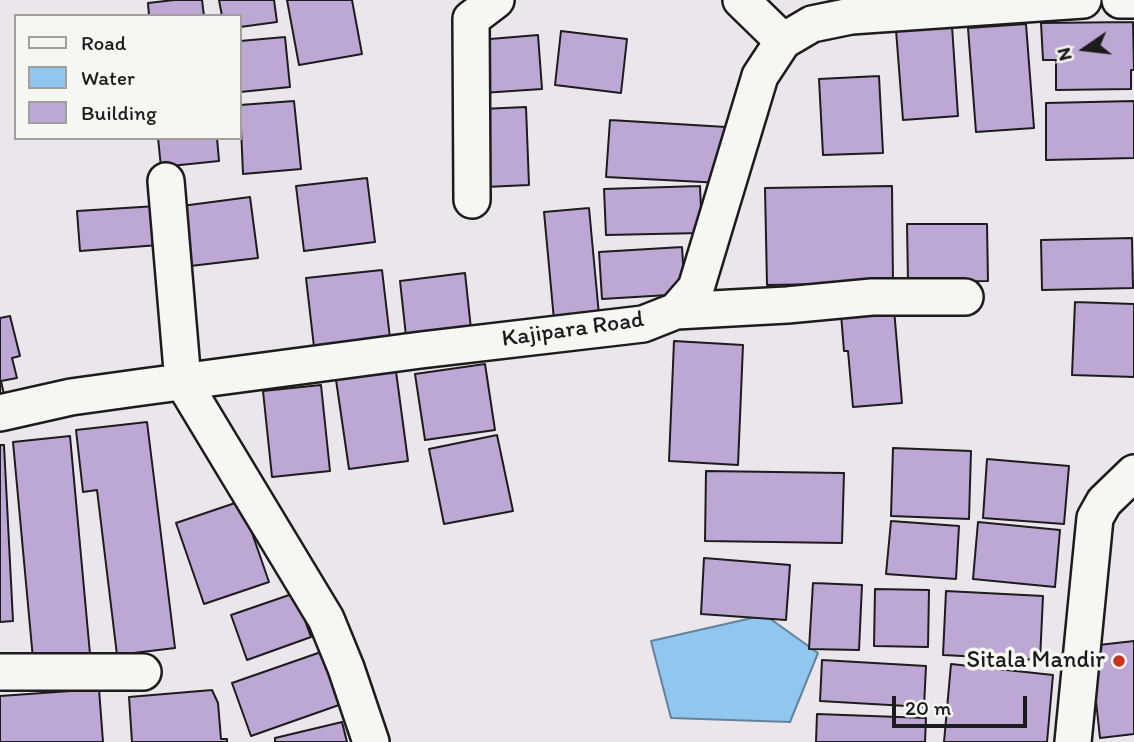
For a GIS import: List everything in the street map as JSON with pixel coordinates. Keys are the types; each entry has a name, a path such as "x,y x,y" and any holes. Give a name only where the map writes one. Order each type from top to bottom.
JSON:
{"street":[{"path":"472,200 471,19 496,0"},
{"path":"741,0 783,41"},
{"name":"Kajipara Road","path":"0,413 71,397 421,350 643,324 676,311 696,288 761,76 783,41 812,23 851,16 1083,0"},
{"path":"1120,0 1134,0"},
{"path":"166,181 183,382 326,619 371,742"},
{"path":"676,311 787,306 872,297 965,297"},
{"path":"1073,742 1095,518 1104,502 1134,473"},
{"path":"0,672 143,672"}],"water":[{"path":"765,615 818,653 790,722 671,718 651,641"}],"building":[{"path":"202,0 204,14 149,14 148,3"},
{"path":"219,0 274,0 277,22 242,27 242,14 222,14"},
{"path":"287,0 352,0 362,54 299,65"},
{"path":"1133,22 1134,70 1131,70 1131,89 1056,90 1056,60 1043,60 1041,23"},
{"path":"1026,24 1034,128 976,132 968,28"},
{"path":"952,26 958,116 903,120 896,30"},
{"path":"561,31 627,39 621,93 555,85"},
{"path":"538,35 542,89 482,93 478,40"},
{"path":"285,37 290,87 242,92 242,41"},
{"path":"879,76 883,153 823,155 819,79"},
{"path":"294,101 301,169 243,174 242,105"},
{"path":"1134,101 1134,158 1046,160 1046,103"},
{"path":"526,107 529,185 485,187 481,109"},
{"path":"610,120 726,127 722,183 606,177"},
{"path":"158,140 217,140 219,161 161,167"},
{"path":"367,178 375,242 304,251 296,186"},
{"path":"700,186 702,233 606,235 604,189"},
{"path":"892,186 893,283 767,285 765,188"},
{"path":"250,197 258,258 182,267 174,207"},
{"path":"157,206 159,245 80,251 77,211"},
{"path":"589,208 599,315 554,320 544,212"},
{"path":"907,224 987,224 988,281 908,282"},
{"path":"1132,238 1133,288 1042,290 1041,240"},
{"path":"682,247 685,294 602,299 599,252"},
{"path":"382,270 390,338 314,347 306,278"},
{"path":"465,273 471,329 406,336 400,281"},
{"path":"1075,302 1134,304 1134,377 1072,375"},
{"path":"894,309 902,403 853,407 848,351 844,351 841,314"},
{"path":"10,316 20,356 12,358 17,378 1,381 5,399 0,400 0,318"},
{"path":"674,341 743,345 738,465 669,461"},
{"path":"395,364 408,461 349,469 335,373"},
{"path":"485,364 495,430 425,440 415,374"},
{"path":"321,385 330,471 272,477 263,391"},
{"path":"147,422 175,648 117,655 97,490 83,492 76,430"},
{"path":"497,435 513,511 444,524 429,449"},
{"path":"70,436 90,654 33,659 13,442"},
{"path":"0,445 4,445 13,621 0,622"},
{"path":"893,448 971,451 969,519 891,516"},
{"path":"987,459 1069,466 1064,524 983,518"},
{"path":"706,471 844,473 842,543 705,541"},
{"path":"241,501 269,582 204,604 176,523"},
{"path":"891,521 959,526 956,579 886,574"},
{"path":"978,522 1060,530 1055,587 973,579"},
{"path":"704,558 790,565 786,620 701,614"},
{"path":"813,583 862,585 859,650 809,649"},
{"path":"875,589 929,590 928,647 874,646"},
{"path":"946,591 1043,596 1040,660 943,655"},
{"path":"295,593 311,637 247,660 231,615"},
{"path":"1134,641 1134,734 1100,738 1090,646"},
{"path":"321,652 339,705 251,736 232,683"},
{"path":"822,660 926,666 924,707 820,701"},
{"path":"951,664 1053,675 1047,742 944,742"},
{"path":"99,689 103,742 0,742 0,696"},
{"path":"212,690 218,703 221,739 227,739 227,742 132,742 129,697"},
{"path":"817,714 926,718 925,742 816,742"},
{"path":"342,722 347,742 275,742 275,738"}],"place":[{"name":"Sitala Mandir","path":"1119,661"}]}
